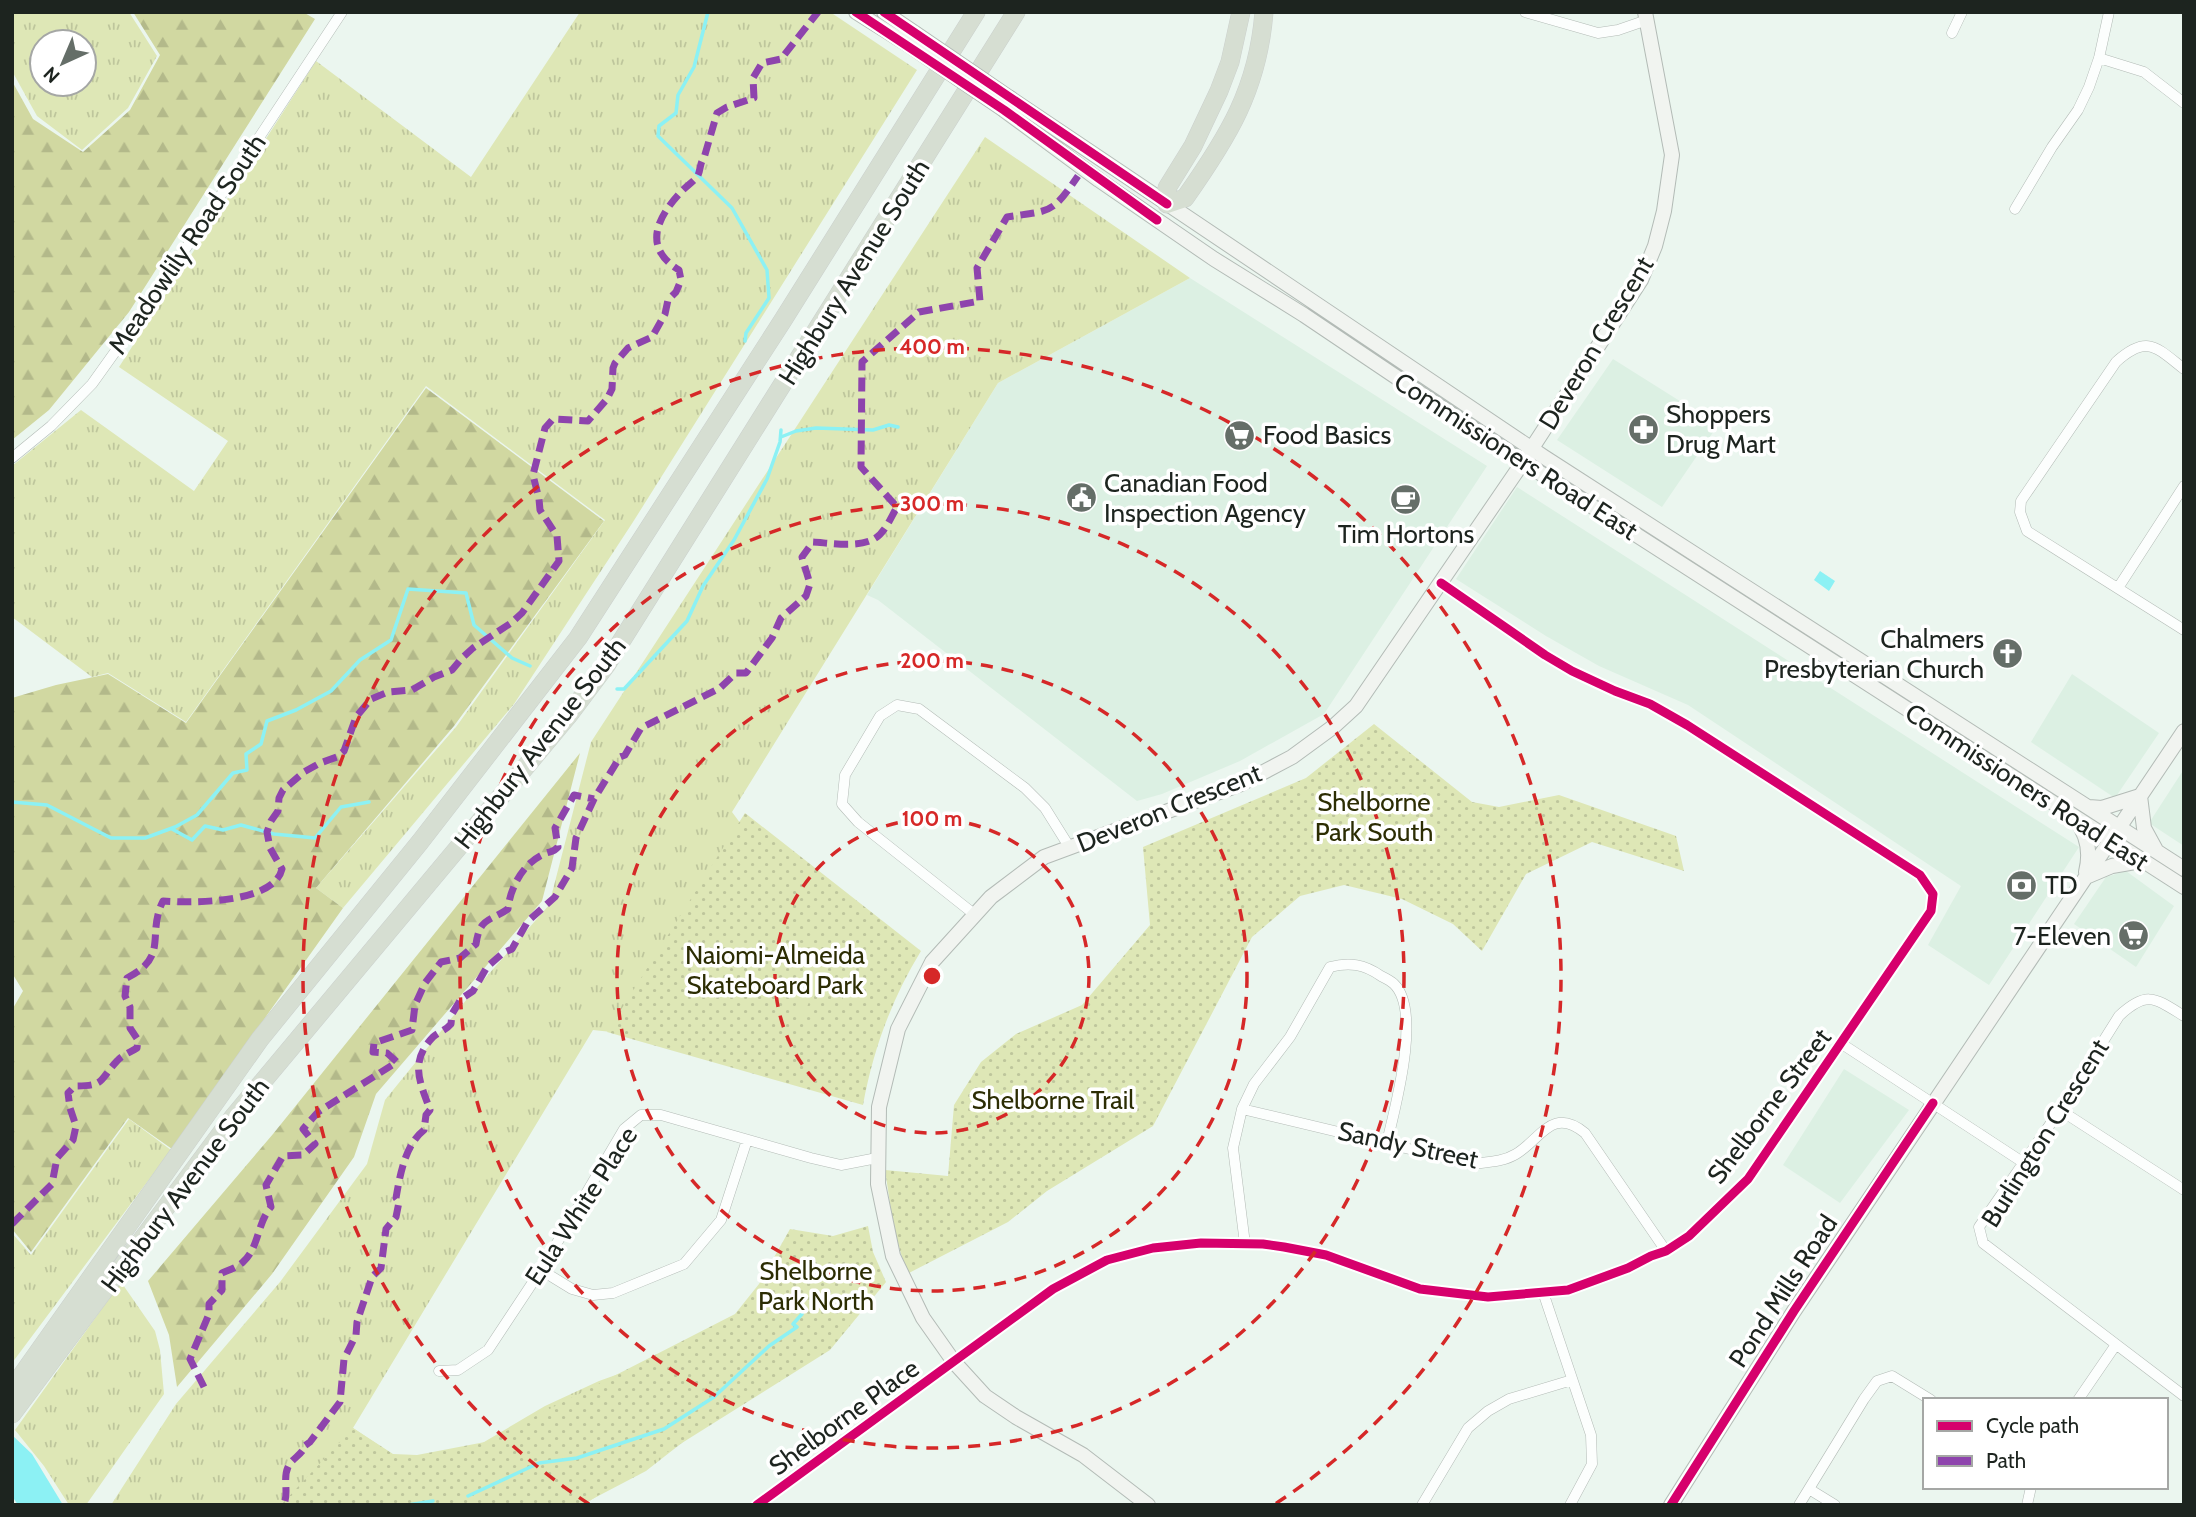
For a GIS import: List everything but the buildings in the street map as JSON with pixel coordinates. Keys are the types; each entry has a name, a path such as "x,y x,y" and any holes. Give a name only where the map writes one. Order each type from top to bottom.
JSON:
{"highway":[{"name":"Highbury Avenue South","path":"17,1391 260,1039 437,820 578,638 974,12"},
{"name":"Highbury Avenue South","path":"17,1391 234,1116 568,716 607,664 1016,12"},
{"path":"988,58 1004,45 1031,12"},
{"path":"1241,12 1230,62 1219,91 1193,146 1167,188 1167,204 1185,198 1230,129 1255,72 1264,12"},
{"path":"12,1414 17,1391"}],"main road":[{"name":"Commissioners Road East","path":"856,12 911,39 1007,104 1167,204 1532,447 2184,869"},
{"name":"Commissioners Road East","path":"884,12 911,39"},
{"name":"Deveron Crescent","path":"1148,1505 1083,1455 985,1396 954,1362 923,1318 893,1256 878,1184 879,1107 898,1028 932,962 991,897 1044,857 1241,784 1292,757 1356,706 1523,462 1641,280 1655,246 1664,211 1672,155 1646,16"},
{"name":"Commissioners Road East","path":"1007,104 1157,220 1523,462 2184,887"},
{"path":"1157,220 1167,204"},
{"name":"Pond Mills Road","path":"1671,1505 1794,1311 2184,732"},
{"path":"2088,807 2102,808 2140,796 2144,828 2159,853"},
{"path":"2067,811 2085,833 2088,847 2085,877 2112,866 2141,861"}],"street":[{"name":"Meadowlily Road South","path":"12,458 51,426 92,384 145,310 342,12"},
{"path":"1525,12 1598,33 1618,30 1646,16"},
{"path":"1952,33 1962,12"},
{"path":"2015,209 2078,110 2099,58 2109,12"},
{"path":"2099,58 2144,72 2184,103"},
{"path":"2184,369 2161,351 2148,345 2132,347 2116,362 2021,500 2020,512 2027,531 2184,630"},
{"path":"2118,588 2184,486"},
{"name":"Shelborne Street","path":"954,1362 1053,1289 1107,1261 1153,1248 1200,1242 1263,1244 1326,1255 1420,1289 1488,1297 1568,1290 1666,1251 1689,1236 1748,1180 1931,911 1933,894 1920,875 1687,724 1650,704 1572,671 1441,583"},
{"path":"974,914 858,822 842,804 845,775 880,716 897,705 919,709 1025,788 1045,808 1070,848"},
{"path":"1245,1244 1233,1149 1242,1109 1254,1084 1290,1037 1330,967 1347,963 1374,971 1396,985 1406,1009 1403,1066 1387,1142"},
{"name":"Burlington Crescent","path":"2184,1016 2154,998 2132,1004 2119,1016 2060,1110 1979,1227 1983,1243 2184,1396"},
{"path":"1842,1044 2024,1163"},
{"name":"Sandy Street","path":"1242,1109 1472,1164 1497,1161 1516,1154 1542,1131 1559,1123 1573,1124 1586,1133 1666,1251"},
{"path":"2060,1110 2184,1190"},
{"name":"Eula White Place","path":"439,1371 458,1370 488,1350 541,1270 624,1129 641,1115 662,1115 841,1165 877,1158"},
{"path":"541,1270 572,1289 593,1295 613,1293 684,1264 721,1220 747,1140"},
{"path":"1543,1292 1591,1435 1592,1464 1570,1505"},
{"path":"2079,1398 2115,1346"},
{"name":"Shelborne Place","path":"757,1505 954,1362"},
{"path":"1799,1505 1877,1381 1892,1376 1928,1398"},
{"path":"1422,1505 1468,1428 1488,1411 1509,1399 1572,1380"},
{"path":"1809,1489 1835,1505"}],"shaded area":[{"path":"1190,278 1487,466 1324,714 1240,761 1162,794 1137,801 878,600 867,595 998,383"},
{"path":"1613,359 1718,425 1662,507 1557,440"},
{"path":"1517,487 2079,847 1989,985 1928,945 1961,886 1688,705 1599,666 1456,579"},
{"path":"2072,674 2159,733 2115,798 2031,742"},
{"path":"2184,769 2184,846 2149,823"},
{"path":"2126,871 2174,906 2136,967 2074,924 2106,877"},
{"path":"1844,1069 1909,1110 1840,1203 1783,1165"}],"green space":[{"path":"12,12 129,12 157,56 128,108 82,150 37,116 12,71"},
{"path":"133,12 303,12 315,19 129,312 49,410 12,440 12,81 33,119 83,152 130,110 160,55"},
{"path":"580,12 830,12 917,70 633,522 514,704 343,908 316,888 456,727 605,520 426,386 186,722 108,673 92,677 12,617 12,466 81,410 194,491 228,441 119,367 316,61 471,177"},
{"path":"985,137 1190,278 998,383 732,812 755,843 677,1039 593,1030 353,1428 398,1458 429,1462 479,1445 545,1406 599,1381 691,1348 775,1370 646,1471 581,1505 111,1505 176,1404 280,1282 367,1164 385,1100 467,999 549,905 591,742"},
{"path":"426,388 604,521 454,726 316,888 343,908 172,1149 128,1118 31,1252 12,1229 12,1010 23,991 12,973 12,698 108,674 186,723"},
{"name":"Shelborne Trail","path":"1374,724 1472,802 1499,807 1559,795 1676,836 1684,871 1592,842 1526,874 1482,951 1453,924 1402,899 1344,885 1300,896 1252,937 1153,1126 1047,1191 1008,1222 907,1274 894,1230 885,1170 948,1176 954,1105 981,1062 1016,1034 1082,1005 1150,925 1143,847 1306,778"},
{"path":"580,753 542,901 376,1094 354,1157 272,1274 177,1387 169,1335 148,1281 273,1134"},
{"name":"Naiomi-Almeida Skateboard Park","path":"745,813 921,951 901,987 885,1025 872,1064 863,1105 607,1032"},
{"path":"817,961 825,965 803,1016 793,1011"},
{"path":"843,986 863,986 863,1002 843,1001"},
{"path":"129,1119 171,1150 12,1363 12,1233 31,1255"},
{"name":"Shelborne Park North","path":"868,1226 873,1252 886,1282 830,1350 583,1505 281,1505 353,1428 393,1454 417,1455 485,1442 735,1314 759,1284 790,1229 833,1236"},
{"path":"121,1282 155,1331 160,1350 164,1394 86,1505 69,1505 44,1466 15,1430"}],"water":[{"path":"1820,571 1835,581 1829,591 1814,580"},
{"path":"12,1435 32,1454 63,1505 18,1505 12,1496"}],"waterway":[{"path":"708,12 694,67 678,95 676,113 659,126 658,136 732,208 767,270 769,298 746,333 745,341"},
{"path":"781,437 816,428 873,430 889,425 898,427"},
{"path":"617,689 624,689 687,621 703,586 734,540 767,479 780,442 781,430"},
{"path":"12,802 47,805 111,838 145,838 175,827 197,815 233,773 247,770 246,754 261,744 267,721 296,710 331,691 360,660 391,640 408,589 466,593 474,625 512,658 530,666"},
{"path":"172,829 192,840 205,826 223,830 241,825 274,834 315,838 341,807 369,802"},
{"path":"468,1496 539,1463 577,1458 664,1429 714,1397 769,1346 797,1327 793,1324 802,1314"},
{"path":"408,1505 433,1501"}],"marked path":[{"path":"12,1224 52,1184 57,1158 73,1140 76,1126 68,1093 75,1086 92,1085 101,1081 119,1059 137,1048 138,1040 130,1028 130,1007 125,996 127,978 140,970 153,953 158,913 163,901 230,899 264,889 276,881 282,869 270,848 267,832 278,811 283,790 304,772 344,751 356,717 371,699 388,692 412,690 452,670 473,648 511,623 522,613 559,561 557,536 540,510 533,475 545,428 553,419 588,421 612,389 615,363 628,348 652,337 665,314 668,300 676,292 681,280 679,270 668,261 657,243 657,233 665,213 698,175 717,113 754,98 753,78 762,63 781,59 818,12"},
{"path":"285,1501 289,1465 340,1402 344,1359 356,1335 357,1322 372,1277 381,1268 386,1229 396,1217 399,1202 396,1198 404,1161 412,1144 424,1130 426,1115 430,1110 419,1072 421,1055 426,1046 433,1037 451,1024 452,1014 461,999 473,991 487,967 512,949 528,921 555,897 572,868 576,838 594,799 641,728 720,688 736,673 746,673 772,638 781,618 806,596 810,584 802,557 813,542 867,542 878,536 887,524 897,507 861,467 862,362 919,312 980,301 977,268 1007,217 1042,211 1056,204 1078,176"},
{"path":"204,1387 190,1359 209,1314 209,1304 222,1290 222,1273 241,1264 252,1250 266,1213 271,1207 266,1185 283,1156 303,1155 315,1144 303,1129 318,1112 397,1062 387,1053 373,1052 374,1043 412,1030 415,1005 425,983 441,962 460,958 476,944 483,924 508,909 515,885 524,870 537,858 558,847 555,828 574,795 594,799"}],"cycle path":[{"path":"856,12 1004,110 1157,220"},
{"path":"884,12 1167,204"},
{"path":"757,1505 1053,1289 1107,1260 1153,1248 1201,1243 1263,1244 1326,1255 1420,1289 1488,1297 1568,1290 1666,1251 1689,1236 1748,1179 1931,911 1933,894 1920,875 1687,725 1650,704 1572,671 1441,583"},
{"path":"1671,1505 1794,1311 1933,1103"}],"place":[{"name":"Shoppers Drug Mart","path":"1643,429"},
{"name":"Food Basics","path":"1240,435"},
{"name":"Canadian Food Inspection Agency","path":"1081,498"},
{"name":"Tim Hortons","path":"1406,499"},
{"name":"Chalmers Presbyterian Church","path":"2007,654"},
{"name":"TD","path":"2022,885"},
{"name":"7-Eleven","path":"2134,936"}],"park label":[{"name":"Shelborne Park South","path":"1374,817"}]}
